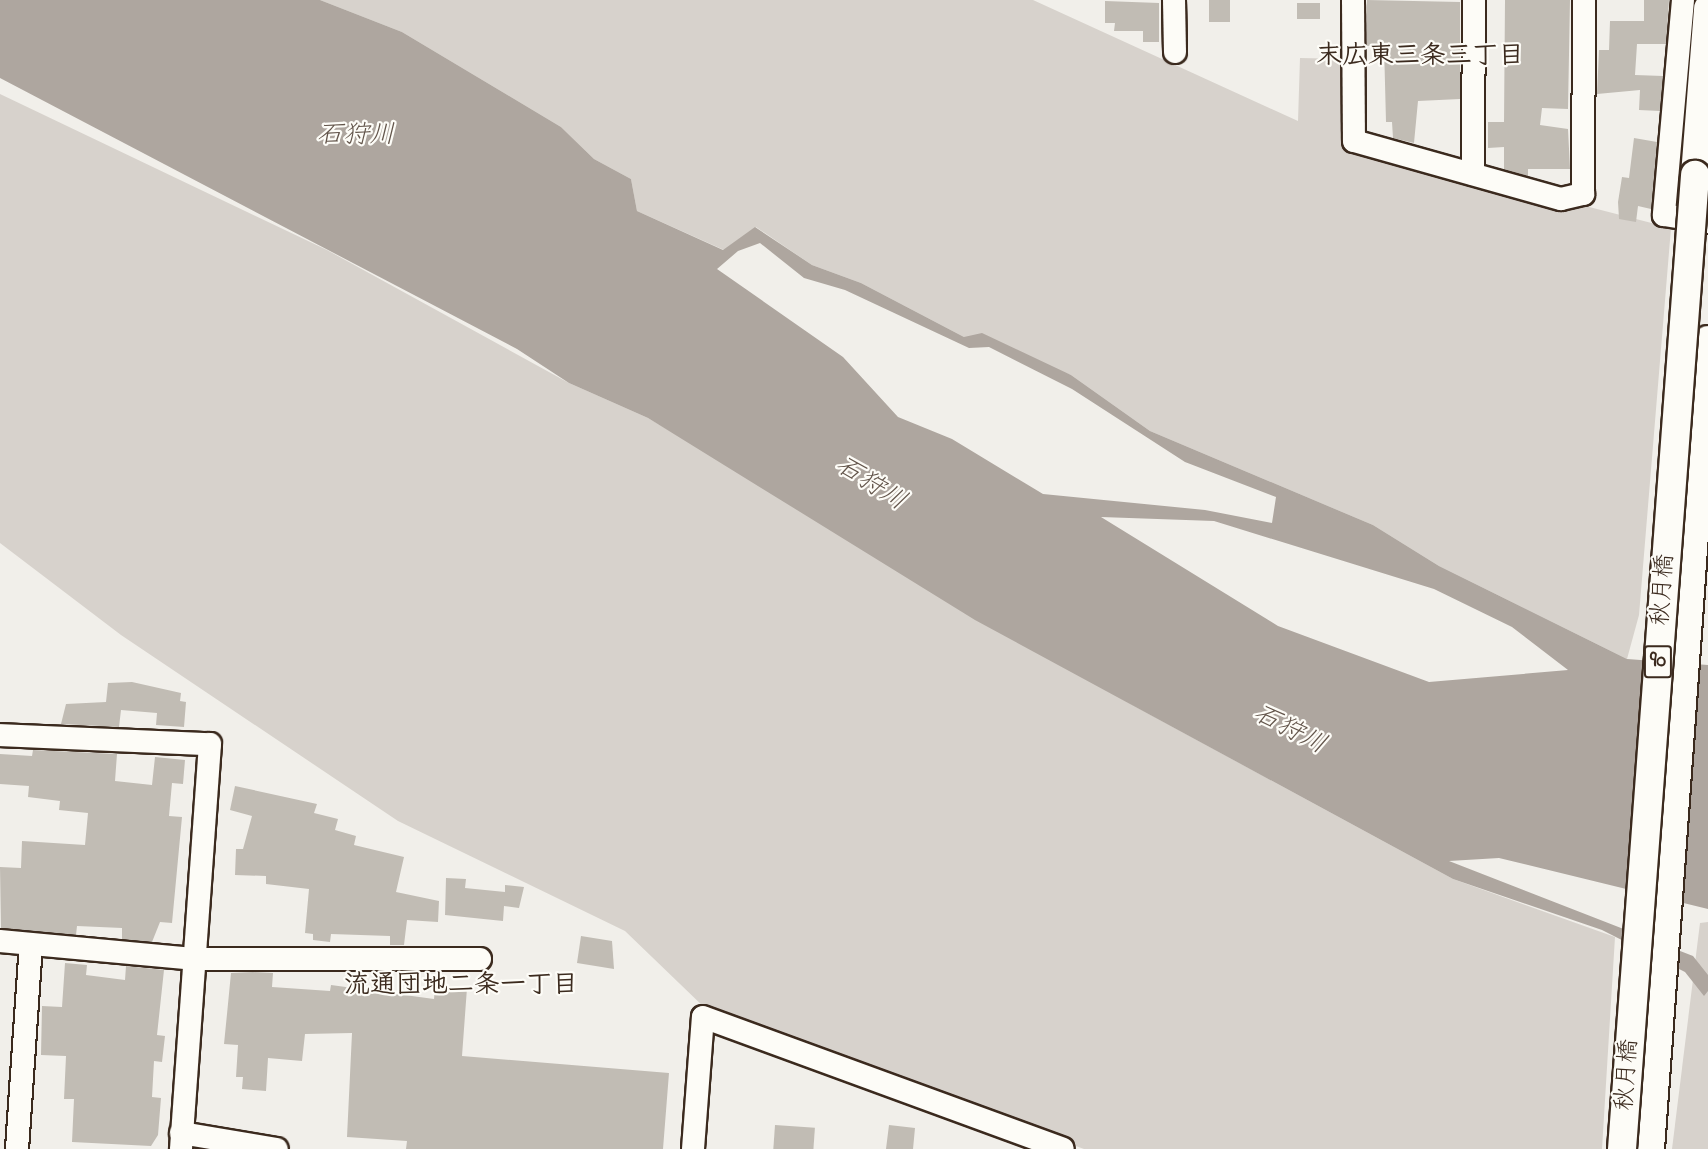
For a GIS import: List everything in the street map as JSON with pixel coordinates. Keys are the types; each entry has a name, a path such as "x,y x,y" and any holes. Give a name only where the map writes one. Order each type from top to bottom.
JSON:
{"main road":[{"name":"秋月橋","path":"1622,1149 1708,9"},
{"name":"秋月橋","path":"1650,1149 1708,340"}],"street":[{"path":"1174,0 1175,52"},
{"path":"1353,0 1354,141 1561,199 1583,195 1584,0"},
{"path":"1473,174 1474,0"},
{"path":"1683,0 1664,215 1708,222"},
{"path":"0,735 210,744 181,1141 277,1149"},
{"path":"0,942 193,959 480,959"},
{"path":"17,1149 31,944"},
{"path":"693,1149 704,1017 1063,1149"}],"shaded area":[{"path":"320,0 1033,0 1298,121 1300,58 1348,59 1351,146 1671,228 1639,615 1627,659 1439,566 1373,525 1150,431 1071,375 964,337 861,283 812,265 756,227 724,250 637,211 631,179 594,159 561,127 402,32"},
{"path":"0,94 327,250 569,383 648,418 1136,707 1453,879 1615,937 1602,1149 1084,1149 707,1010 625,931 398,821 121,635 0,543"},
{"path":"1708,922 1708,1149 1672,1149 1700,923"}],"water":[{"name":"石狩川","path":"0,0 320,0 402,32 561,127 594,159 631,179 637,211 723,250 755,227 812,265 861,283 964,337 982,333 1071,375 1150,431 1373,525 1439,566 1627,659 1708,665 1708,909 1499,858 1449,861 1693,956 1708,975 1708,991 1704,996 1685,972 1602,930 1453,879 975,620 648,418 569,383 517,349 0,78","holes":["760,243 804,278 845,290 969,348 989,347 1072,389 1185,462 1276,497 1272,523 1205,510 1043,494 952,439 898,417 843,357 717,269 738,251","1101,517 1214,521 1434,589 1512,627 1568,670 1429,682 1278,626"]}],"building":[{"path":"1209,0 1230,0 1230,22 1209,22"},
{"path":"1367,0 1460,2 1460,99 1418,101 1414,143 1393,138 1392,122 1386,122 1384,45 1367,46"},
{"path":"1505,0 1570,0 1568,109 1542,108 1540,125 1568,129 1570,169 1528,169 1528,176 1504,169 1504,147 1488,148 1488,122 1504,122"},
{"path":"1644,0 1669,0 1666,44 1637,44 1635,75 1663,76 1660,111 1639,110 1640,90 1597,94 1599,50 1609,50 1610,21 1644,21"},
{"path":"1105,1 1159,3 1159,42 1143,42 1143,31 1114,31 1115,23 1105,23"},
{"path":"1297,3 1320,3 1320,19 1297,19"},
{"path":"1634,138 1657,142 1651,209 1638,206 1636,222 1619,219 1618,202 1622,177 1629,178"},
{"path":"132,682 181,693 180,701 186,702 184,727 156,725 157,713 121,710 119,727 61,724 66,704 106,702 108,683"},
{"path":"33,750 117,754 115,781 152,785 155,757 185,760 183,784 172,783 169,816 182,817 172,923 160,922 152,942 122,939 122,928 77,926 76,935 1,928 0,867 21,868 22,841 85,845 88,813 59,810 60,801 28,797 29,786 0,784 0,754 32,756"},
{"path":"235,786 317,804 314,813 338,819 335,830 356,836 354,845 404,857 396,892 439,901 438,922 407,920 404,945 390,945 390,936 331,934 330,942 313,940 313,934 305,933 309,889 266,884 266,876 235,875 236,849 243,849 252,816 230,810"},
{"path":"446,878 466,879 465,888 505,892 505,885 524,887 519,908 504,906 503,921 445,915"},
{"path":"581,936 612,941 614,969 577,963"},
{"path":"65,963 87,965 86,975 125,980 126,966 164,970 157,1035 165,1036 162,1062 154,1061 152,1097 161,1098 158,1135 151,1146 72,1142 74,1099 64,1099 66,1056 41,1055 42,1006 62,1007"},
{"path":"231,973 273,973 272,987 330,991 331,985 434,999 435,986 467,988 462,1056 669,1073 663,1149 406,1149 407,1141 347,1137 352,1033 305,1034 302,1061 268,1058 266,1091 242,1089 243,1077 236,1077 238,1045 224,1044"},
{"path":"775,1125 815,1128 813,1149 773,1149"},
{"path":"889,1125 915,1128 913,1149 886,1149"}],"district":[{"name":"末広東三条三丁目","path":"1420,58"},
{"name":"流通団地二条一丁目","path":"461,987"}]}
